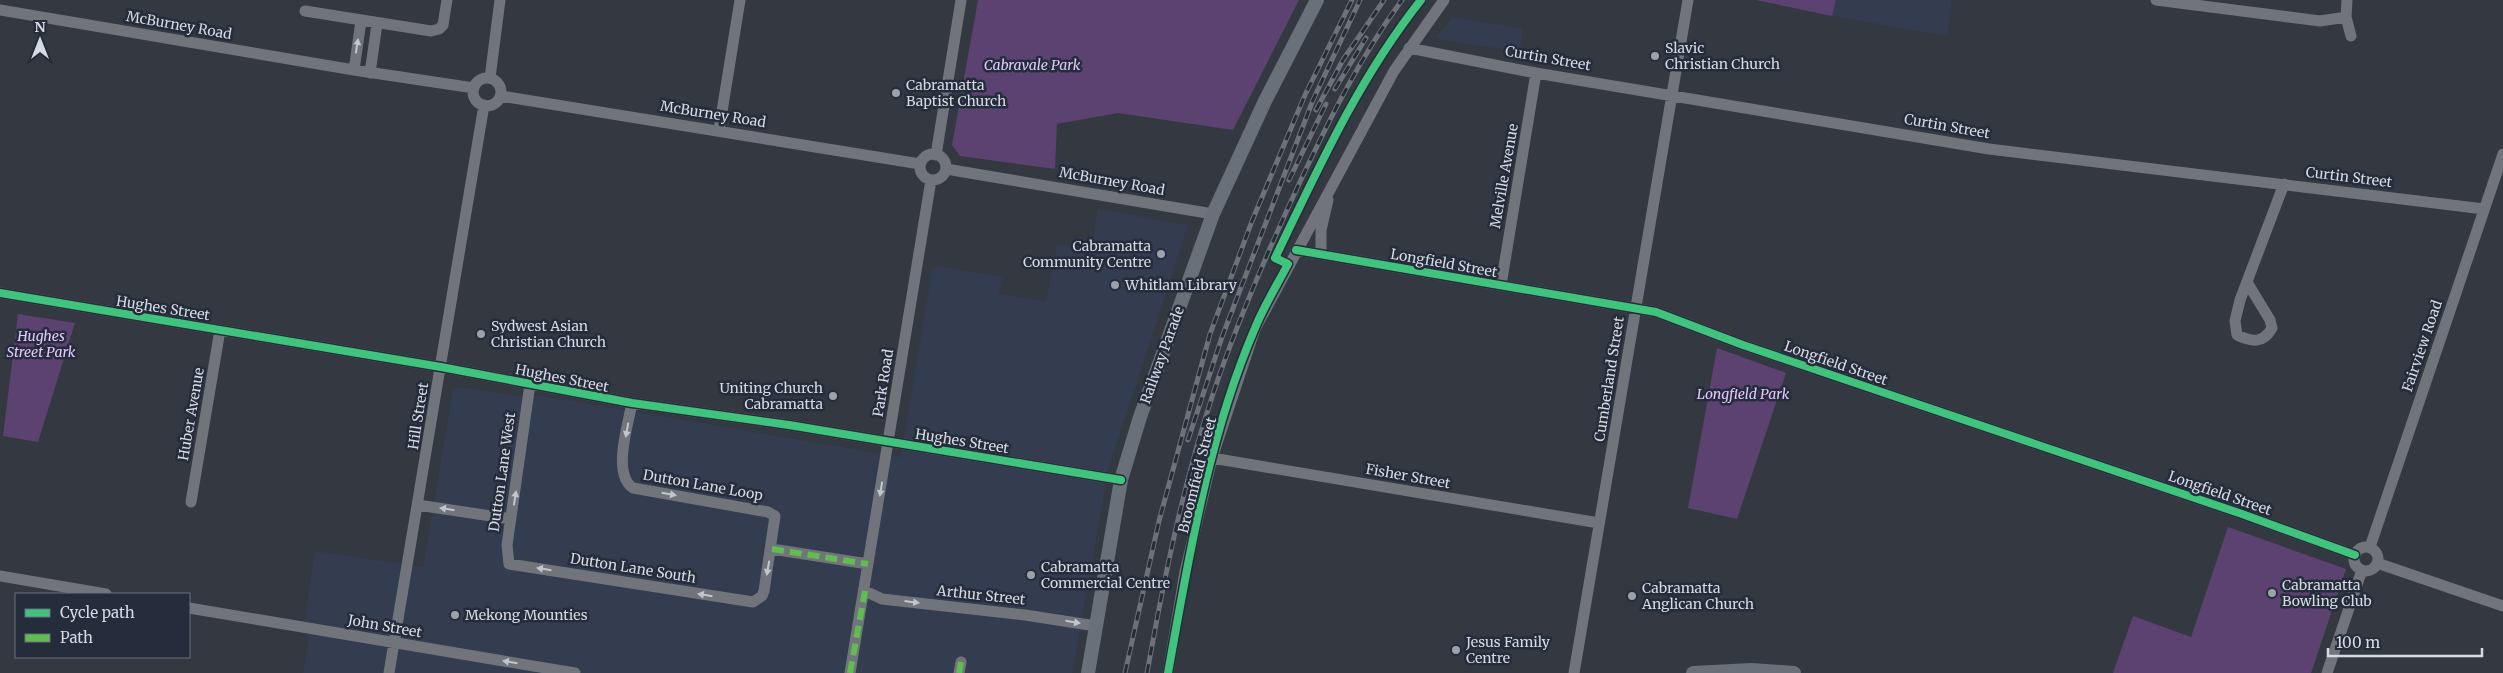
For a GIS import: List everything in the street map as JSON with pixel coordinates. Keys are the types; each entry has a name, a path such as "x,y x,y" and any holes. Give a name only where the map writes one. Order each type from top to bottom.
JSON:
{"main road":[{"name":"Railway Parade","path":"1088,673 1121,480 1140,417 1213,214 1264,101 1317,0"},
{"path":"1693,673 1751,670 1794,673"}],"street":[{"path":"305,11 431,31 439,29 443,24 447,0"},
{"path":"490,78 498,0"},
{"path":"719,130 740,0"},
{"path":"936,154 961,0"},
{"name":"Broomfield Street","path":"1168,673 1186,572 1212,458 1254,329 1385,86 1409,48 1444,0"},
{"name":"Cumberland Street","path":"1574,673 1688,0"},
{"path":"2156,0 2320,21 2346,17"},
{"path":"2347,0 2346,17 2351,36"},
{"name":"McBurney Road","path":"0,10 370,73 474,88"},
{"path":"354,70 361,21"},
{"path":"370,73 378,24"},
{"name":"Curtin Street","path":"1409,48 1536,72 1989,148 2484,209"},
{"name":"Melville Avenue","path":"1501,285 1536,72"},
{"path":"490,78 500,86 501,96 492,104 484,105 477,100 474,88 482,79 490,78"},
{"name":"McBurney Road","path":"501,96 920,164"},
{"name":"Hill Street","path":"390,673 484,105"},
{"path":"936,154 945,161 946,169 939,179 932,180 922,175 920,164 928,155 936,154"},
{"name":"Fairview Road","path":"2370,547 2503,154"},
{"name":"McBurney Road","path":"946,169 1213,214"},
{"name":"Park Road","path":"850,673 865,592 888,441 932,180"},
{"path":"2247,282 2270,320 2272,328 2267,336 2261,340 2250,341 2237,335 2234,321 2247,282 2284,184"},
{"path":"1321,254 1321,230 1331,186"},
{"name":"Longfield Street","path":"1296,250 1636,307 1656,312 1743,345 2232,510 2355,555"},
{"name":"Hughes Street","path":"0,293 441,367 632,403 888,441 1121,480"},
{"name":"Huber Avenue","path":"191,502 220,330"},
{"name":"Dutton Lane West","path":"509,564 507,545 530,384"},
{"name":"Dutton Lane Loop","path":"632,403 622,457 625,479 633,488 772,512 776,521 764,591 762,596 753,602"},
{"name":"Fisher Street","path":"1212,458 1599,523"},
{"path":"418,505 511,519"},
{"path":"2362,547 2370,547 2378,555 2377,563 2372,569 2362,570 2355,564 2355,555 2362,547"},
{"path":"772,549 868,564"},
{"path":"2377,563 2503,606"},
{"name":"Dutton Lane South","path":"509,564 753,602"},
{"path":"2327,673 2362,570"},
{"path":"0,576 100,593"},
{"name":"Arthur Street","path":"865,592 882,599 1025,614 1096,626"},
{"name":"John Street","path":"190,608 575,673"}],"shaded area":[{"path":"1836,0 1952,0 1947,36 1832,16"},
{"path":"1452,17 1523,29 1520,52 1438,39 1437,36"},
{"path":"1098,209 1188,225 1109,467 1072,673 303,673 308,644 306,611 315,551 423,567 453,390 459,387 516,396 542,396 901,457 933,265 1002,277 999,294 1046,302 1057,244 1070,246 1079,237 1093,239"}],"green space":[{"name":"Cabravale Park","path":"978,0 1299,0 1233,130 1118,113 1057,124 1055,169 960,156 952,145"},
{"path":"1756,0 1836,0 1832,16"},
{"name":"Hughes Street Park","path":"18,314 75,323 38,442 3,436"},
{"name":"Longfield Park","path":"1717,348 1786,373 1737,519 1688,508"},
{"name":"Cabramatta Bowling Club","path":"2228,527 2346,569 2311,673 2113,673 2133,616 2191,637"}],"railway":[{"path":"1125,673 1159,521 1210,334 1252,221 1305,95 1352,0"},
{"path":"1188,440 1222,337 1313,100 1360,0"},
{"path":"1316,110 1343,60 1384,0"},
{"path":"1147,673 1167,567 1183,497 1202,428 1232,341 1275,236 1322,136 1359,66 1402,0"},
{"path":"1335,89 1366,38"},
{"path":"1289,180 1326,104"}],"marked path":[{"path":"772,549 868,564"},
{"path":"850,673 865,591"},
{"path":"959,673 961,662"}],"cycle path":[{"path":"1168,673 1192,542 1212,454 1239,369 1255,328 1288,264 1275,258 1359,92 1378,61 1421,0"},
{"path":"1296,250 1656,312 1743,345 2242,514 2355,555"},
{"path":"0,293 441,367 632,403 789,425 1121,480"}],"place":[{"name":"Slavic Christian Church","path":"1655,56"},
{"name":"Cabramatta Baptist Church","path":"896,93"},
{"name":"Cabramatta Community Centre","path":"1161,254"},
{"name":"Whitlam Library","path":"1115,285"},
{"name":"Sydwest Asian Christian Church","path":"481,334"},
{"name":"Uniting Church Cabramatta","path":"833,396"},
{"name":"Cabramatta Commercial Centre","path":"1031,575"},
{"name":"Cabramatta Bowling Club","path":"2272,593"},
{"name":"Cabramatta Anglican Church","path":"1632,596"},
{"name":"Mekong Mounties","path":"455,615"},
{"name":"Jesus Family Centre","path":"1456,650"}]}
